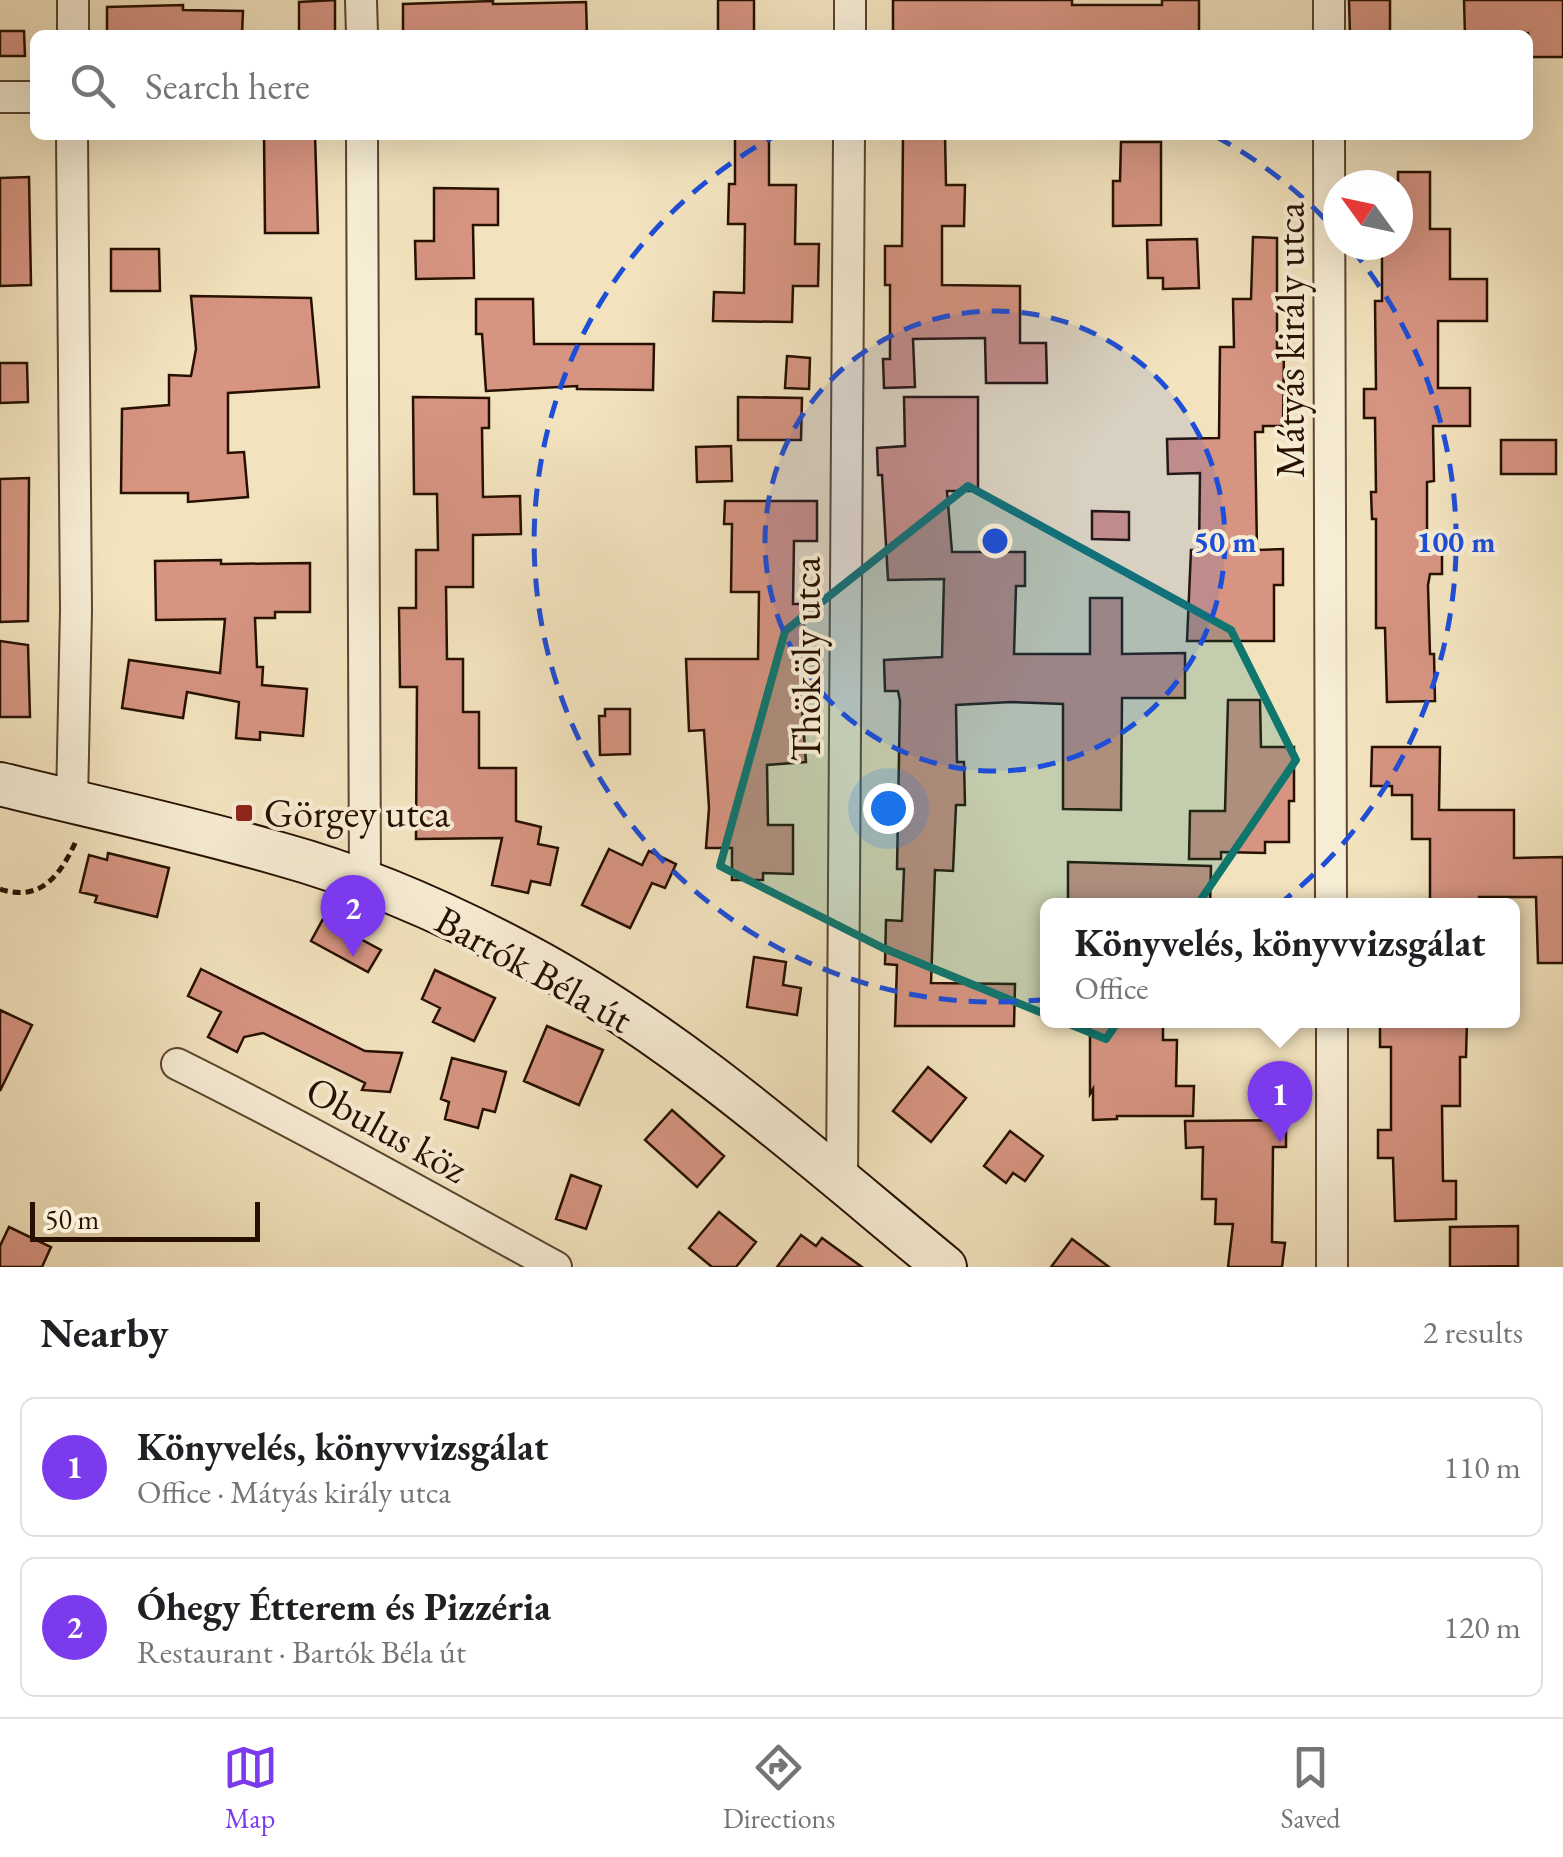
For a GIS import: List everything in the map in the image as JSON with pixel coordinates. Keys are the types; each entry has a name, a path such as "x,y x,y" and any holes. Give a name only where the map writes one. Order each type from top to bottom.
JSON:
{"street":[{"path":"72,30 73,0"},
{"path":"362,0 362,30"},
{"path":"850,0 850,30"},
{"path":"1329,0 1329,30"},
{"path":"0,98 30,96"},
{"path":"72,140 79,803"},
{"path":"362,140 365,883"},
{"name":"Thököly utca","path":"842,1182 849,140"},
{"name":"Mátyás király utca","path":"1329,140 1331,898"},
{"name":"Bartók Béla út","path":"0,784 282,854 365,883 524,954 586,990 694,1063 945,1267"},
{"path":"1332,1028 1332,1267"},
{"name":"Obulus köz","path":"177,1064 315,1132 360,1162 556,1267"}],"path":[{"path":"0,889 31,893 50,884 66,864 78,838 79,803"}],"highlighted area":[{"path":"968,486 1231,630 1296,760 1106,1039 883,948 720,866 785,631"}],"building":[{"path":"335,0 335,30 299,30 299,2"},
{"path":"718,0 754,0 754,30 718,30"},
{"path":"893,0 1072,0 1072,5 1162,5 1162,0 1199,0 1199,30 893,30"},
{"path":"1349,0 1390,0 1390,30 1350,30"},
{"path":"1464,0 1563,0 1563,57 1533,57 1533,30 1465,30"},
{"path":"586,2 587,30 403,30 403,4"},
{"path":"183,5 183,10 243,11 242,30 107,30 107,7"},
{"path":"0,31 24,31 25,56 0,56"},
{"path":"264,140 315,140 318,233 265,233"},
{"path":"735,140 769,140 769,185 796,185 795,244 819,244 818,286 793,286 792,322 713,321 714,292 744,293 745,224 728,224 729,184 735,184"},
{"path":"903,140 945,140 946,185 965,185 964,226 942,226 942,285 1020,286 1020,343 1046,343 1047,383 986,383 985,338 913,339 915,387 884,388 883,359 890,359 890,285 885,285 885,246 902,246"},
{"path":"1121,142 1161,142 1161,225 1113,226 1113,181 1120,181"},
{"path":"1413,172 1430,172 1430,229 1450,229 1450,279 1487,279 1487,321 1438,321 1438,388 1470,388 1470,426 1433,426 1434,481 1427,482 1427,546 1442,546 1442,574 1430,574 1428,585 1435,701 1387,702 1385,628 1376,628 1376,519 1372,519 1371,492 1376,492 1375,418 1364,418 1364,389 1376,389 1375,301 1382,301 1382,260 1413,260"},
{"path":"29,177 31,285 0,286 0,178"},
{"path":"434,188 498,189 498,225 473,225 474,278 416,279 415,241 434,241"},
{"path":"1253,237 1277,238 1277,348 1284,348 1283,426 1263,426 1263,432 1255,432 1257,550 1283,549 1283,585 1274,585 1274,641 1187,641 1191,550 1199,550 1200,473 1168,474 1167,439 1219,438 1220,347 1234,347 1233,299 1251,299"},
{"path":"1197,239 1199,288 1163,289 1163,278 1148,278 1147,240"},
{"path":"111,249 159,249 160,291 111,291"},
{"path":"191,296 311,298 319,387 228,393 228,453 244,452 248,497 188,502 188,493 121,493 122,409 169,405 169,375 191,376 196,349"},
{"path":"476,299 533,299 534,344 654,344 653,390 577,386 486,391 482,334 476,334"},
{"path":"787,356 810,358 809,389 785,388"},
{"path":"0,363 27,363 28,402 0,403"},
{"path":"413,397 489,398 489,428 482,428 483,497 520,496 521,534 473,535 473,587 446,587 447,659 463,659 463,712 479,712 479,768 516,768 516,821 541,827 538,844 558,848 550,885 531,881 528,893 492,885 502,838 416,839 417,687 400,687 399,608 416,608 416,550 438,550 437,494 414,494"},
{"path":"738,397 802,398 801,440 738,440"},
{"path":"904,397 978,397 978,491 947,491 952,552 1025,552 1025,586 1016,586 1014,654 1090,654 1090,598 1122,598 1122,654 1185,653 1185,698 1122,698 1121,810 1063,809 1063,704 956,705 957,762 964,762 965,805 956,805 953,871 935,870 931,983 1015,984 1014,1026 895,1026 897,965 885,964 886,920 902,921 904,869 897,869 900,701 898,691 885,691 884,660 942,657 944,579 888,580 877,448 905,446"},
{"path":"1501,440 1556,440 1556,474 1501,474"},
{"path":"731,446 732,481 697,482 696,447"},
{"path":"29,478 28,621 0,622 0,479"},
{"path":"725,501 817,501 817,541 794,541 793,604 805,604 801,695 806,762 767,765 768,825 793,825 793,874 763,873 763,880 732,880 732,848 706,848 709,808 704,730 689,731 686,659 758,659 759,592 731,592 732,524 724,524"},
{"path":"1092,511 1129,512 1129,540 1092,539"},
{"path":"221,560 221,564 310,563 310,612 275,612 275,618 255,618 257,667 263,667 262,685 307,689 303,736 260,732 260,740 236,738 239,702 187,692 183,718 122,708 129,660 220,673 225,619 156,620 155,561"},
{"path":"0,641 28,645 30,717 0,717"},
{"path":"1228,700 1260,700 1261,747 1294,747 1289,842 1265,842 1265,853 1221,852 1221,859 1189,859 1190,811 1225,811"},
{"path":"605,709 630,709 630,754 600,755 599,716 605,716"},
{"path":"1372,747 1440,747 1439,810 1514,810 1514,858 1563,857 1563,963 1538,963 1536,897 1430,898 1430,839 1412,839 1412,795 1392,795 1392,786 1371,786"},
{"path":"609,849 642,865 649,851 676,864 665,888 652,883 630,928 582,905"},
{"path":"108,853 169,868 157,917 95,902 97,896 80,892 89,855 107,860"},
{"path":"1068,862 1211,866 1210,898 1068,898"},
{"path":"323,919 381,950 368,972 311,941"},
{"path":"754,957 786,962 783,985 801,988 797,1015 747,1007"},
{"path":"201,969 365,1051 402,1053 390,1092 362,1090 365,1083 263,1033 244,1037 237,1052 208,1037 221,1012 188,996"},
{"path":"435,970 495,998 474,1041 433,1022 440,1008 422,999"},
{"path":"0,1010 32,1025 0,1091"},
{"path":"547,1026 603,1050 579,1105 524,1081"},
{"path":"1090,1028 1163,1028 1163,1040 1177,1040 1176,1086 1194,1086 1193,1116 1117,1116 1093,1120 1093,1089 1090,1094"},
{"path":"1380,1028 1467,1028 1466,1057 1460,1057 1460,1106 1442,1106 1443,1181 1456,1181 1456,1219 1395,1221 1393,1158 1378,1158 1378,1130 1391,1130 1391,1047 1380,1047"},
{"path":"452,1058 506,1072 495,1112 483,1109 478,1128 445,1119 449,1102 441,1099"},
{"path":"928,1067 966,1098 931,1142 893,1111"},
{"path":"672,1110 724,1156 697,1187 645,1140"},
{"path":"1286,1120 1286,1147 1273,1147 1272,1242 1285,1243 1282,1267 1228,1267 1233,1224 1215,1224 1216,1199 1202,1199 1203,1147 1186,1148 1185,1121"},
{"path":"1010,1131 1043,1156 1025,1181 1013,1173 1006,1183 984,1166"},
{"path":"571,1175 601,1186 586,1229 556,1219"},
{"path":"719,1212 756,1242 736,1267 712,1267 689,1248"},
{"path":"1518,1226 1518,1266 1450,1267 1450,1227"},
{"path":"9,1227 51,1247 42,1267 0,1267 0,1246"},
{"path":"801,1235 816,1246 822,1238 862,1267 777,1267"},
{"path":"1072,1239 1109,1267 1051,1267"}],"place":[{"name":"Görgey utca","path":"244,813"},
{"name":"Óhegy Étterem és Pizzéria","path":"353,957"},
{"name":"Könyvelés, könyvvizsgálat","path":"1280,1143"}]}
